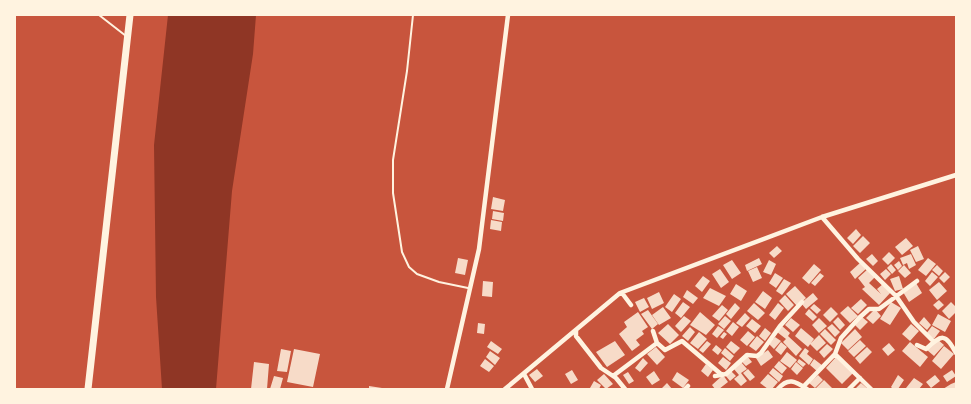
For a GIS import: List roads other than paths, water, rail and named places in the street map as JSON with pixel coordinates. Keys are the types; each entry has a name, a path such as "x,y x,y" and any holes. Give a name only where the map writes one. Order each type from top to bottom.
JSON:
{"main road":[{"path":"88,389 130,15"}],"street":[{"path":"447,389 471,289 478,249 508,15"},
{"path":"505,389 622,293 822,216 956,175"},
{"path":"822,216 858,259 896,296 914,322 933,341"},
{"path":"778,389 785,381 789,380 805,388 835,354 841,338 850,326 869,309 879,309 917,281"},
{"path":"622,293 631,305"},
{"path":"715,376 730,371 742,358 761,353 780,326 802,302"},
{"path":"576,330 576,336 601,368 613,376 625,389"},
{"path":"653,331 657,343 667,350 682,341 722,375"},
{"path":"917,345 926,349 938,337 944,338 956,353"},
{"path":"613,376 657,343"},
{"path":"835,354 871,389"},
{"path":"524,374 532,389"},
{"path":"849,389 860,378"}],"lane":[{"path":"99,15 128,38"},
{"path":"412,15 406,78 393,160 393,193 402,252 409,267 417,274 439,282 471,289"}]}
